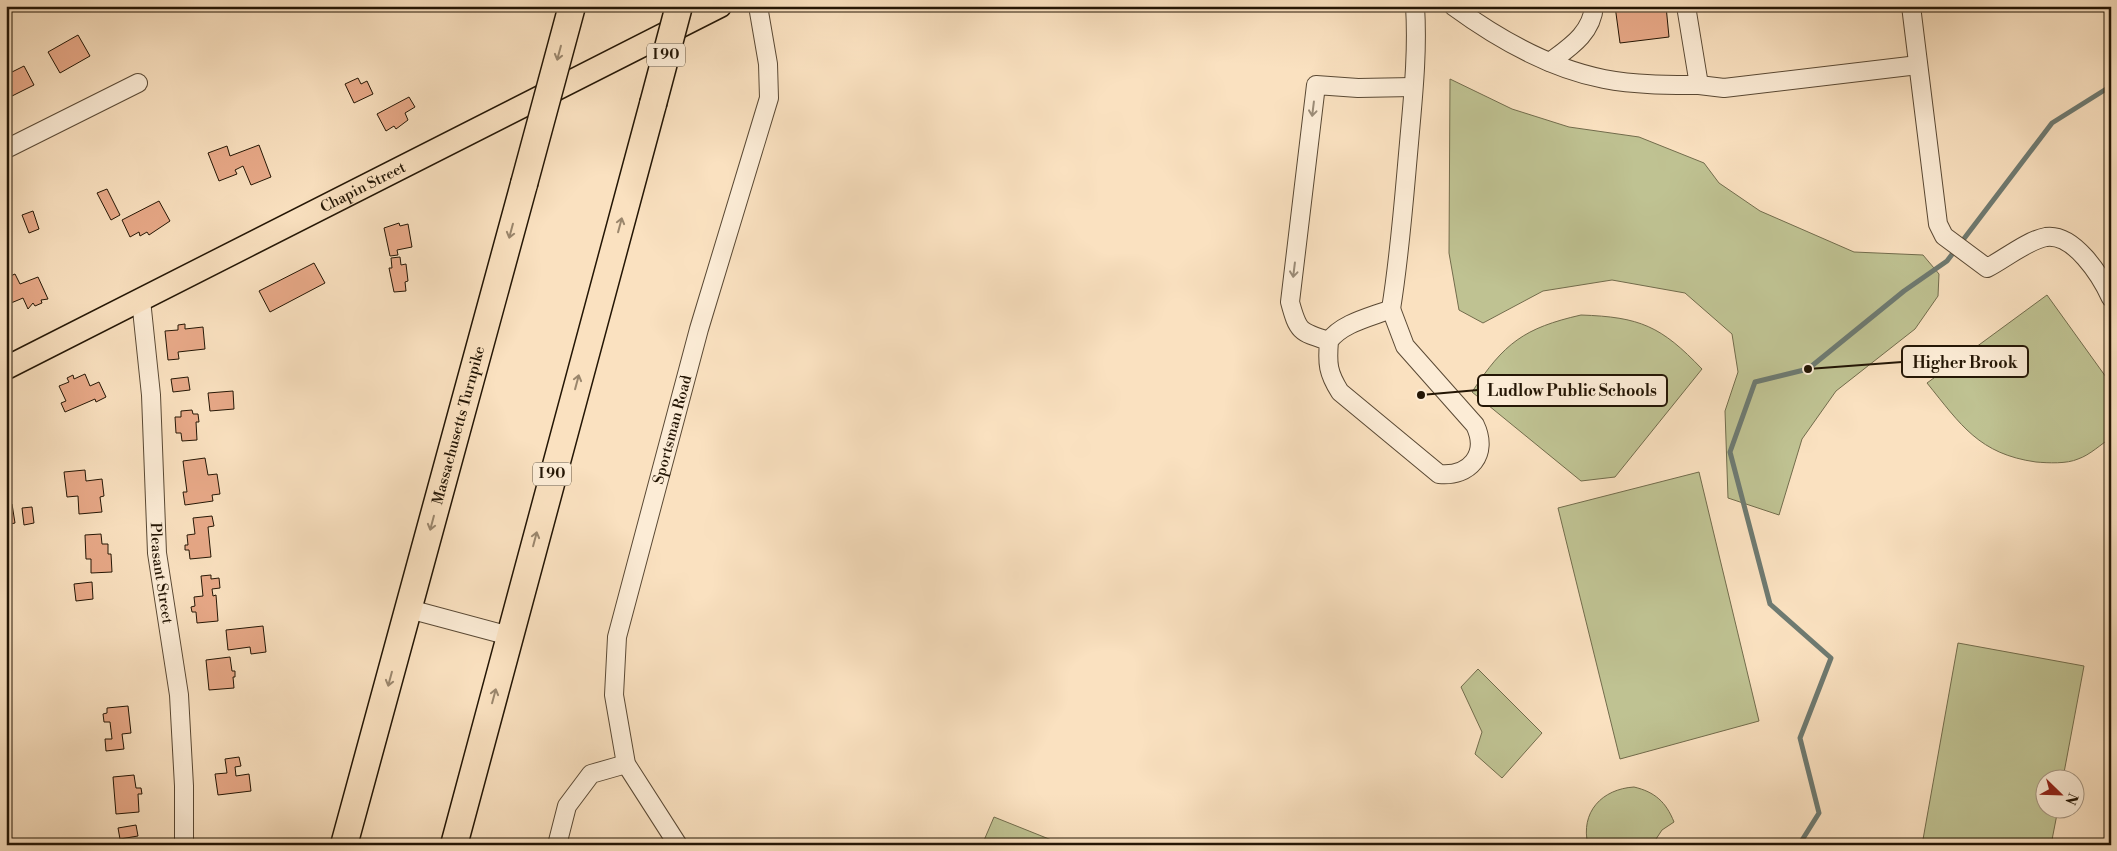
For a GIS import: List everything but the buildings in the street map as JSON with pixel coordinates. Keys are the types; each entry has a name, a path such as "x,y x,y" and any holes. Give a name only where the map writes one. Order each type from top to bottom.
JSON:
{"highway":[{"name":"Massachusetts Turnpike","path":"344,845 572,6"},
{"name":"I 90","path":"454,845 679,6"},
{"path":"463,845 484,736"}],"main road":[{"name":"Chapin Street","path":"6,368 720,6"}],"street":[{"name":"Sportsman Road","path":"678,845 626,764 614,695 617,637 699,329 769,98 768,64 758,6"},
{"path":"1391,309 1335,333 1329,341 1328,359 1330,376 1340,392 1439,474 1460,473 1472,465 1479,452 1480,437 1475,425 1405,346 1391,309 1400,256 1417,39 1415,6"},
{"path":"1550,62 1574,44 1587,30 1594,6"},
{"path":"1686,6 1699,85"},
{"path":"1911,6 1938,224 1944,236 1972,260 1987,268 2046,237 2060,240 2074,248 2094,267 2111,298"},
{"path":"1463,9 1528,53 1604,79 1653,85 1699,85 1724,88 1918,65"},
{"path":"6,148 138,83"},
{"path":"1329,341 1309,335 1296,325 1290,302 1316,85 1358,88 1413,87"},
{"name":"Pleasant Street","path":"141,300 151,395 157,552 179,695 184,786 184,845"},
{"path":"409,608 510,636"},
{"path":"557,845 567,806 591,774 626,764"}],"green space":[{"path":"1450,79 1512,109 1569,127 1639,137 1704,163 1719,183 1760,211 1854,252 1923,255 1939,274 1938,296 1915,329 1836,391 1802,439 1779,515 1728,498 1725,411 1738,372 1732,334 1685,293 1612,280 1543,291 1483,323 1459,310 1449,253"},
{"path":"2047,295 2111,384 2111,438 2074,461 2036,462 2016,458 1985,445 1961,424 1927,383"},
{"path":"1581,315 1619,318 1648,327 1674,343 1702,369 1615,477 1581,481 1472,392 1495,361 1517,340 1544,326"},
{"path":"1699,472 1759,721 1620,759 1558,508"},
{"path":"1958,643 2084,666 2065,768 2034,768 2034,818 2056,818 2051,845 1922,845"},
{"path":"1478,669 1542,733 1502,778 1475,754 1482,732 1461,687"},
{"path":"1634,787 1648,792 1659,799 1674,822 1662,830 1652,845 1588,845 1587,822 1596,804 1612,792"},
{"path":"994,817 1059,843 1058,845 982,845"}],"waterway":[{"path":"1799,845 1819,813 1800,738 1831,658 1770,604 1730,452 1755,382 1808,369 1904,291 1947,261 2052,123 2111,86"}],"place":[{"name":"Higher Brook","path":"1808,369"},
{"name":"Ludlow Public Schools","path":"1421,395"}]}
